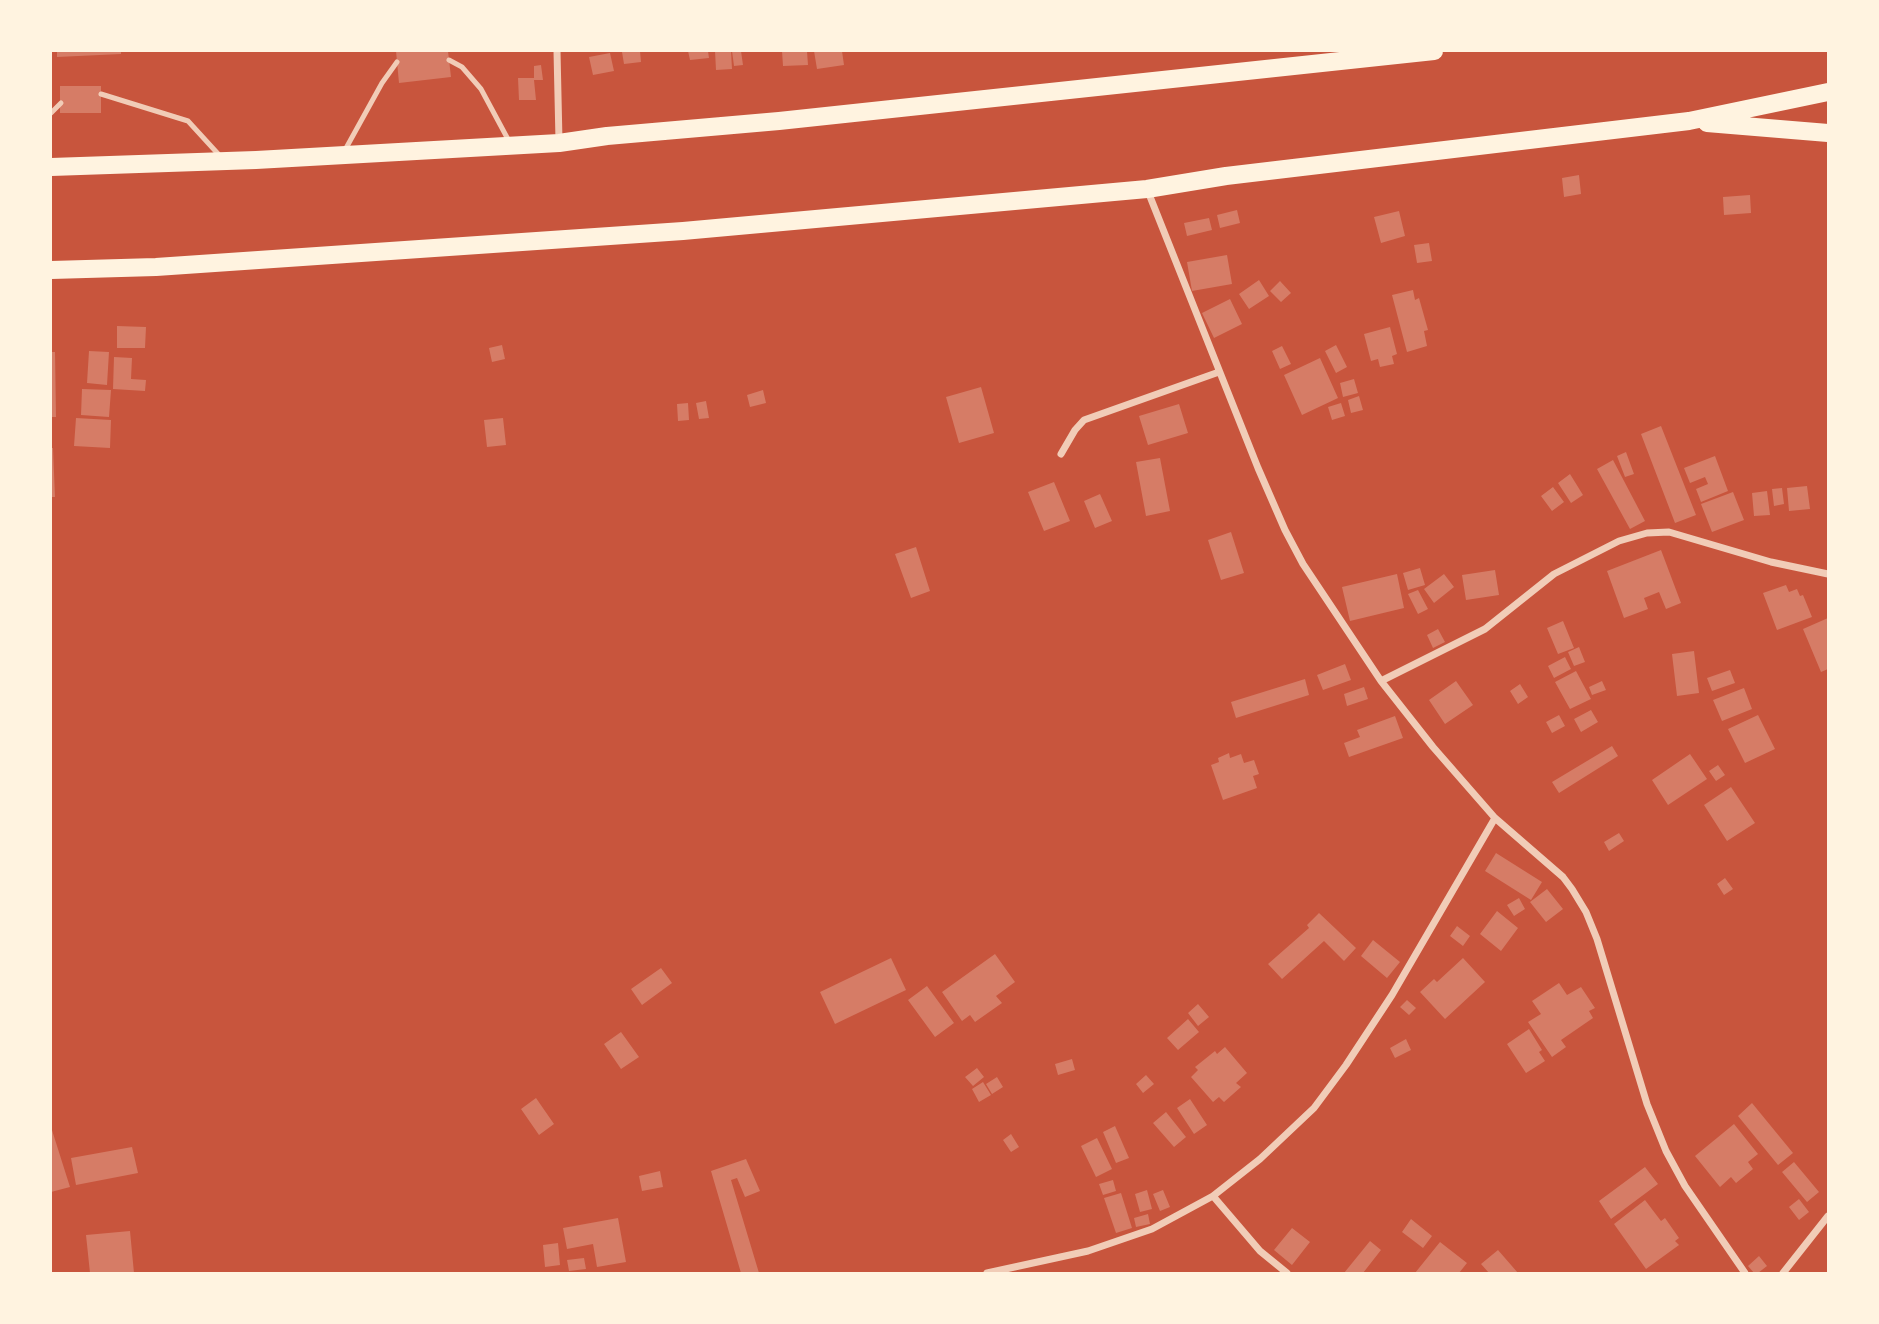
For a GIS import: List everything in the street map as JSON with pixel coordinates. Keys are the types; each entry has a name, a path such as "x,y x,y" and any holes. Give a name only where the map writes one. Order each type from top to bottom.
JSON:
{"highway":[{"path":"51,167 225,161 559,143 1434,51"},
{"path":"51,270 156,267 683,231 1147,189 1226,176 1689,121 1828,92"},
{"path":"1689,121 1828,133"}],"street":[{"path":"557,51 559,143"},
{"path":"1147,189 1284,530 1321,593 1381,681 1433,747 1495,818 1563,877 1586,912 1597,939 1647,1104 1667,1151 1685,1186 1745,1273"},
{"path":"1061,454 1084,420 1219,372"},
{"path":"1381,681 1485,629 1554,574 1619,541 1647,533 1669,532 1771,562 1828,574"},
{"path":"987,1273 1088,1251 1152,1229 1213,1196 1260,1159 1314,1108 1346,1065 1392,995 1495,818"},
{"path":"1213,1196 1260,1251 1287,1273"},
{"path":"1783,1273 1828,1216"}],"lane":[{"path":"449,60 462,67 481,89 512,146"},
{"path":"342,155 382,82 397,62"},
{"path":"101,94 188,121 225,161"},
{"path":"51,113 61,103"}],"building":[{"path":"57,51 121,51 121,54 57,57"},
{"path":"396,51 448,51 451,77 399,83"},
{"path":"640,51 641,62 624,64 622,52"},
{"path":"688,51 708,51 709,58 690,60"},
{"path":"715,51 731,51 732,69 716,70"},
{"path":"732,51 741,51 743,65 734,66"},
{"path":"782,51 807,51 808,65 783,66"},
{"path":"814,51 842,51 844,65 817,69"},
{"path":"610,53 614,71 593,75 589,57"},
{"path":"541,65 543,80 534,80 536,100 519,100 518,78 534,78 534,66"},
{"path":"60,86 101,86 101,113 60,113"},
{"path":"1579,175 1581,194 1564,197 1562,178"},
{"path":"1750,195 1751,213 1724,215 1723,197"},
{"path":"1237,210 1240,223 1220,228 1217,215"},
{"path":"1399,211 1405,236 1381,243 1374,217"},
{"path":"1209,218 1212,230 1187,236 1184,223"},
{"path":"1429,243 1432,261 1417,263 1414,245"},
{"path":"1227,255 1232,284 1192,291 1187,262"},
{"path":"1259,280 1269,296 1249,309 1239,294"},
{"path":"1280,281 1291,293 1281,302 1270,291"},
{"path":"1413,290 1415,300 1419,298 1428,330 1424,331 1427,346 1407,352 1392,295"},
{"path":"1230,299 1242,324 1214,338 1202,313"},
{"path":"117,326 146,327 145,348 117,348"},
{"path":"1390,327 1397,354 1392,356 1394,364 1380,367 1378,359 1371,361 1364,334"},
{"path":"502,345 505,359 492,362 489,348"},
{"path":"1336,345 1347,367 1336,373 1325,351"},
{"path":"1282,346 1291,364 1280,369 1272,351"},
{"path":"89,351 109,352 107,385 87,383"},
{"path":"51,352 55,352 56,417 51,417"},
{"path":"114,357 132,358 131,379 146,380 145,391 113,389"},
{"path":"1320,358 1338,398 1302,415 1284,375"},
{"path":"1354,379 1358,393 1343,397 1340,383"},
{"path":"981,387 994,433 959,443 946,397"},
{"path":"82,389 111,390 109,417 81,415"},
{"path":"763,390 766,403 750,407 747,395"},
{"path":"1359,396 1363,410 1351,413 1348,400"},
{"path":"706,401 709,418 699,419 696,403"},
{"path":"688,403 689,420 678,421 677,404"},
{"path":"1341,403 1345,416 1332,420 1328,407"},
{"path":"1179,404 1188,433 1148,445 1139,416"},
{"path":"76,418 111,420 110,448 74,446"},
{"path":"503,418 506,445 487,447 484,420"},
{"path":"1661,426 1696,515 1675,523 1641,434"},
{"path":"53,448 55,497 51,497"},
{"path":"1626,452 1634,474 1625,477 1617,456"},
{"path":"1715,456 1728,491 1701,502 1696,489 1708,484 1705,477 1690,483 1684,468"},
{"path":"1160,458 1170,511 1146,516 1136,462"},
{"path":"1613,460 1645,521 1630,529 1597,469"},
{"path":"1570,474 1583,495 1571,503 1558,483"},
{"path":"1054,482 1070,521 1044,531 1028,492"},
{"path":"1807,486 1810,509 1789,511 1787,488"},
{"path":"1553,487 1564,502 1552,511 1541,496"},
{"path":"1782,488 1784,504 1774,506 1772,489"},
{"path":"1767,491 1770,515 1754,516 1752,493"},
{"path":"1733,492 1744,520 1712,532 1701,504"},
{"path":"1100,494 1112,521 1095,528 1084,501"},
{"path":"1231,532 1244,573 1221,580 1208,540"},
{"path":"916,547 930,591 911,598 895,554"},
{"path":"1661,550 1681,603 1666,609 1659,592 1644,598 1648,609 1624,618 1607,571"},
{"path":"1420,568 1425,585 1408,590 1403,573"},
{"path":"1495,570 1499,595 1466,600 1462,575"},
{"path":"1397,574 1404,608 1350,621 1342,587"},
{"path":"1444,574 1454,587 1434,603 1424,589"},
{"path":"1786,585 1789,592 1797,589 1800,596 1803,595 1812,617 1777,630 1763,593"},
{"path":"1418,590 1428,609 1418,614 1408,594"},
{"path":"1828,618 1828,669 1821,672 1803,629"},
{"path":"1563,621 1574,648 1558,654 1547,628"},
{"path":"1438,629 1445,642 1433,648 1427,635"},
{"path":"1579,647 1585,662 1574,666 1568,652"},
{"path":"1694,651 1699,693 1677,696 1672,654"},
{"path":"1565,657 1571,669 1554,678 1548,666"},
{"path":"1345,664 1351,680 1323,690 1317,675"},
{"path":"1730,670 1735,683 1712,691 1707,678"},
{"path":"1576,671 1591,699 1570,709 1555,682"},
{"path":"1305,679 1309,695 1236,718 1231,702"},
{"path":"1456,681 1473,705 1445,724 1429,700"},
{"path":"1602,681 1606,690 1592,695 1589,687"},
{"path":"1520,684 1528,697 1518,704 1510,691"},
{"path":"1364,687 1368,699 1347,706 1344,694"},
{"path":"1744,688 1752,709 1722,721 1713,700"},
{"path":"1591,710 1598,722 1581,732 1574,719"},
{"path":"1559,715 1565,726 1552,733 1546,722"},
{"path":"1758,715 1775,749 1745,763 1728,729"},
{"path":"1395,716 1403,738 1349,757 1344,743 1360,737 1357,730"},
{"path":"1612,746 1618,756 1559,793 1552,782"},
{"path":"1229,753 1230,758 1241,754 1244,763 1254,760 1259,774 1253,776 1257,788 1223,800 1211,765"},
{"path":"1690,754 1707,779 1668,805 1652,780"},
{"path":"1718,765 1725,775 1716,781 1709,771"},
{"path":"1731,787 1755,823 1727,841 1704,805"},
{"path":"1619,833 1624,841 1609,851 1604,842"},
{"path":"1496,853 1542,882 1531,900 1485,871"},
{"path":"1725,878 1733,889 1724,895 1717,884"},
{"path":"1547,889 1563,909 1546,922 1530,902"},
{"path":"1519,898 1525,909 1514,916 1507,905"},
{"path":"1497,911 1518,928 1501,951 1480,934"},
{"path":"1319,913 1356,948 1344,961 1324,941 1282,979 1268,964 1309,928 1307,925"},
{"path":"1457,926 1470,936 1463,946 1450,936"},
{"path":"1373,940 1400,962 1387,978 1361,956"},
{"path":"995,954 1015,982 996,996 1002,1003 975,1022 970,1015 962,1021 942,992"},
{"path":"891,958 906,990 835,1024 820,992"},
{"path":"1463,958 1485,982 1445,1019 1420,992 1434,979 1437,982"},
{"path":"661,968 672,983 642,1005 631,989"},
{"path":"1559,983 1567,995 1581,987 1595,1008 1589,1011 1593,1018 1561,1040 1566,1047 1552,1057 1528,1022 1541,1014 1532,1001"},
{"path":"927,986 954,1023 935,1037 908,1000"},
{"path":"1407,1000 1416,1008 1409,1015 1400,1007"},
{"path":"1198,1004 1209,1017 1198,1026 1188,1013"},
{"path":"1188,1019 1199,1032 1178,1050 1167,1038"},
{"path":"1529,1029 1542,1050 1539,1052 1545,1061 1526,1073 1507,1044"},
{"path":"621,1032 639,1057 621,1069 604,1044"},
{"path":"1406,1039 1411,1050 1395,1058 1390,1048"},
{"path":"1225,1047 1247,1073 1236,1083 1241,1087 1224,1102 1219,1097 1213,1102 1191,1077 1198,1070 1195,1067 1215,1051 1217,1054"},
{"path":"1072,1059 1075,1070 1058,1075 1055,1064"},
{"path":"977,1068 984,1077 973,1086 965,1077"},
{"path":"1146,1075 1154,1084 1143,1093 1136,1084"},
{"path":"997,1077 1003,1087 992,1094 986,1084"},
{"path":"983,1082 991,1095 979,1102 972,1089"},
{"path":"536,1098 554,1124 539,1135 521,1109"},
{"path":"1190,1099 1207,1125 1194,1134 1177,1108"},
{"path":"1752,1103 1793,1153 1778,1165 1738,1116"},
{"path":"1166,1112 1186,1137 1174,1147 1153,1123"},
{"path":"1734,1124 1758,1154 1748,1162 1753,1169 1736,1183 1731,1177 1720,1187 1695,1156"},
{"path":"1115,1126 1129,1158 1116,1163 1103,1132"},
{"path":"51,1127 70,1187 51,1192"},
{"path":"1011,1134 1019,1147 1011,1152 1003,1140"},
{"path":"1097,1138 1112,1169 1096,1177 1081,1146"},
{"path":"132,1147 138,1173 76,1185 71,1158"},
{"path":"746,1159 760,1191 745,1197 737,1178 731,1180 759,1273 741,1273 711,1171"},
{"path":"1794,1162 1819,1192 1807,1202 1782,1172"},
{"path":"1645,1167 1658,1184 1611,1219 1599,1201"},
{"path":"660,1171 663,1187 642,1191 639,1176"},
{"path":"1113,1180 1116,1191 1103,1195 1099,1184"},
{"path":"1147,1190 1152,1209 1140,1212 1135,1194"},
{"path":"1163,1190 1170,1207 1160,1211 1153,1194"},
{"path":"1121,1193 1132,1228 1116,1233 1104,1198"},
{"path":"1799,1199 1809,1212 1799,1220 1789,1207"},
{"path":"1645,1200 1661,1221 1665,1218 1679,1238 1675,1241 1679,1245 1646,1269 1614,1224"},
{"path":"1148,1214 1150,1224 1136,1227 1134,1218"},
{"path":"618,1218 626,1262 597,1267 593,1244 567,1249 563,1228"},
{"path":"1411,1219 1432,1236 1423,1248 1402,1232"},
{"path":"1292,1228 1310,1242 1292,1265 1274,1250"},
{"path":"130,1231 134,1273 90,1273 86,1235"},
{"path":"1370,1241 1381,1250 1363,1273 1344,1273"},
{"path":"1440,1242 1467,1263 1459,1273 1415,1273"},
{"path":"558,1243 560,1265 545,1267 543,1245"},
{"path":"1498,1250 1518,1273 1489,1273 1481,1264"},
{"path":"1759,1256 1767,1266 1754,1273 1748,1266"},
{"path":"584,1258 586,1269 569,1271 567,1260"}]}
